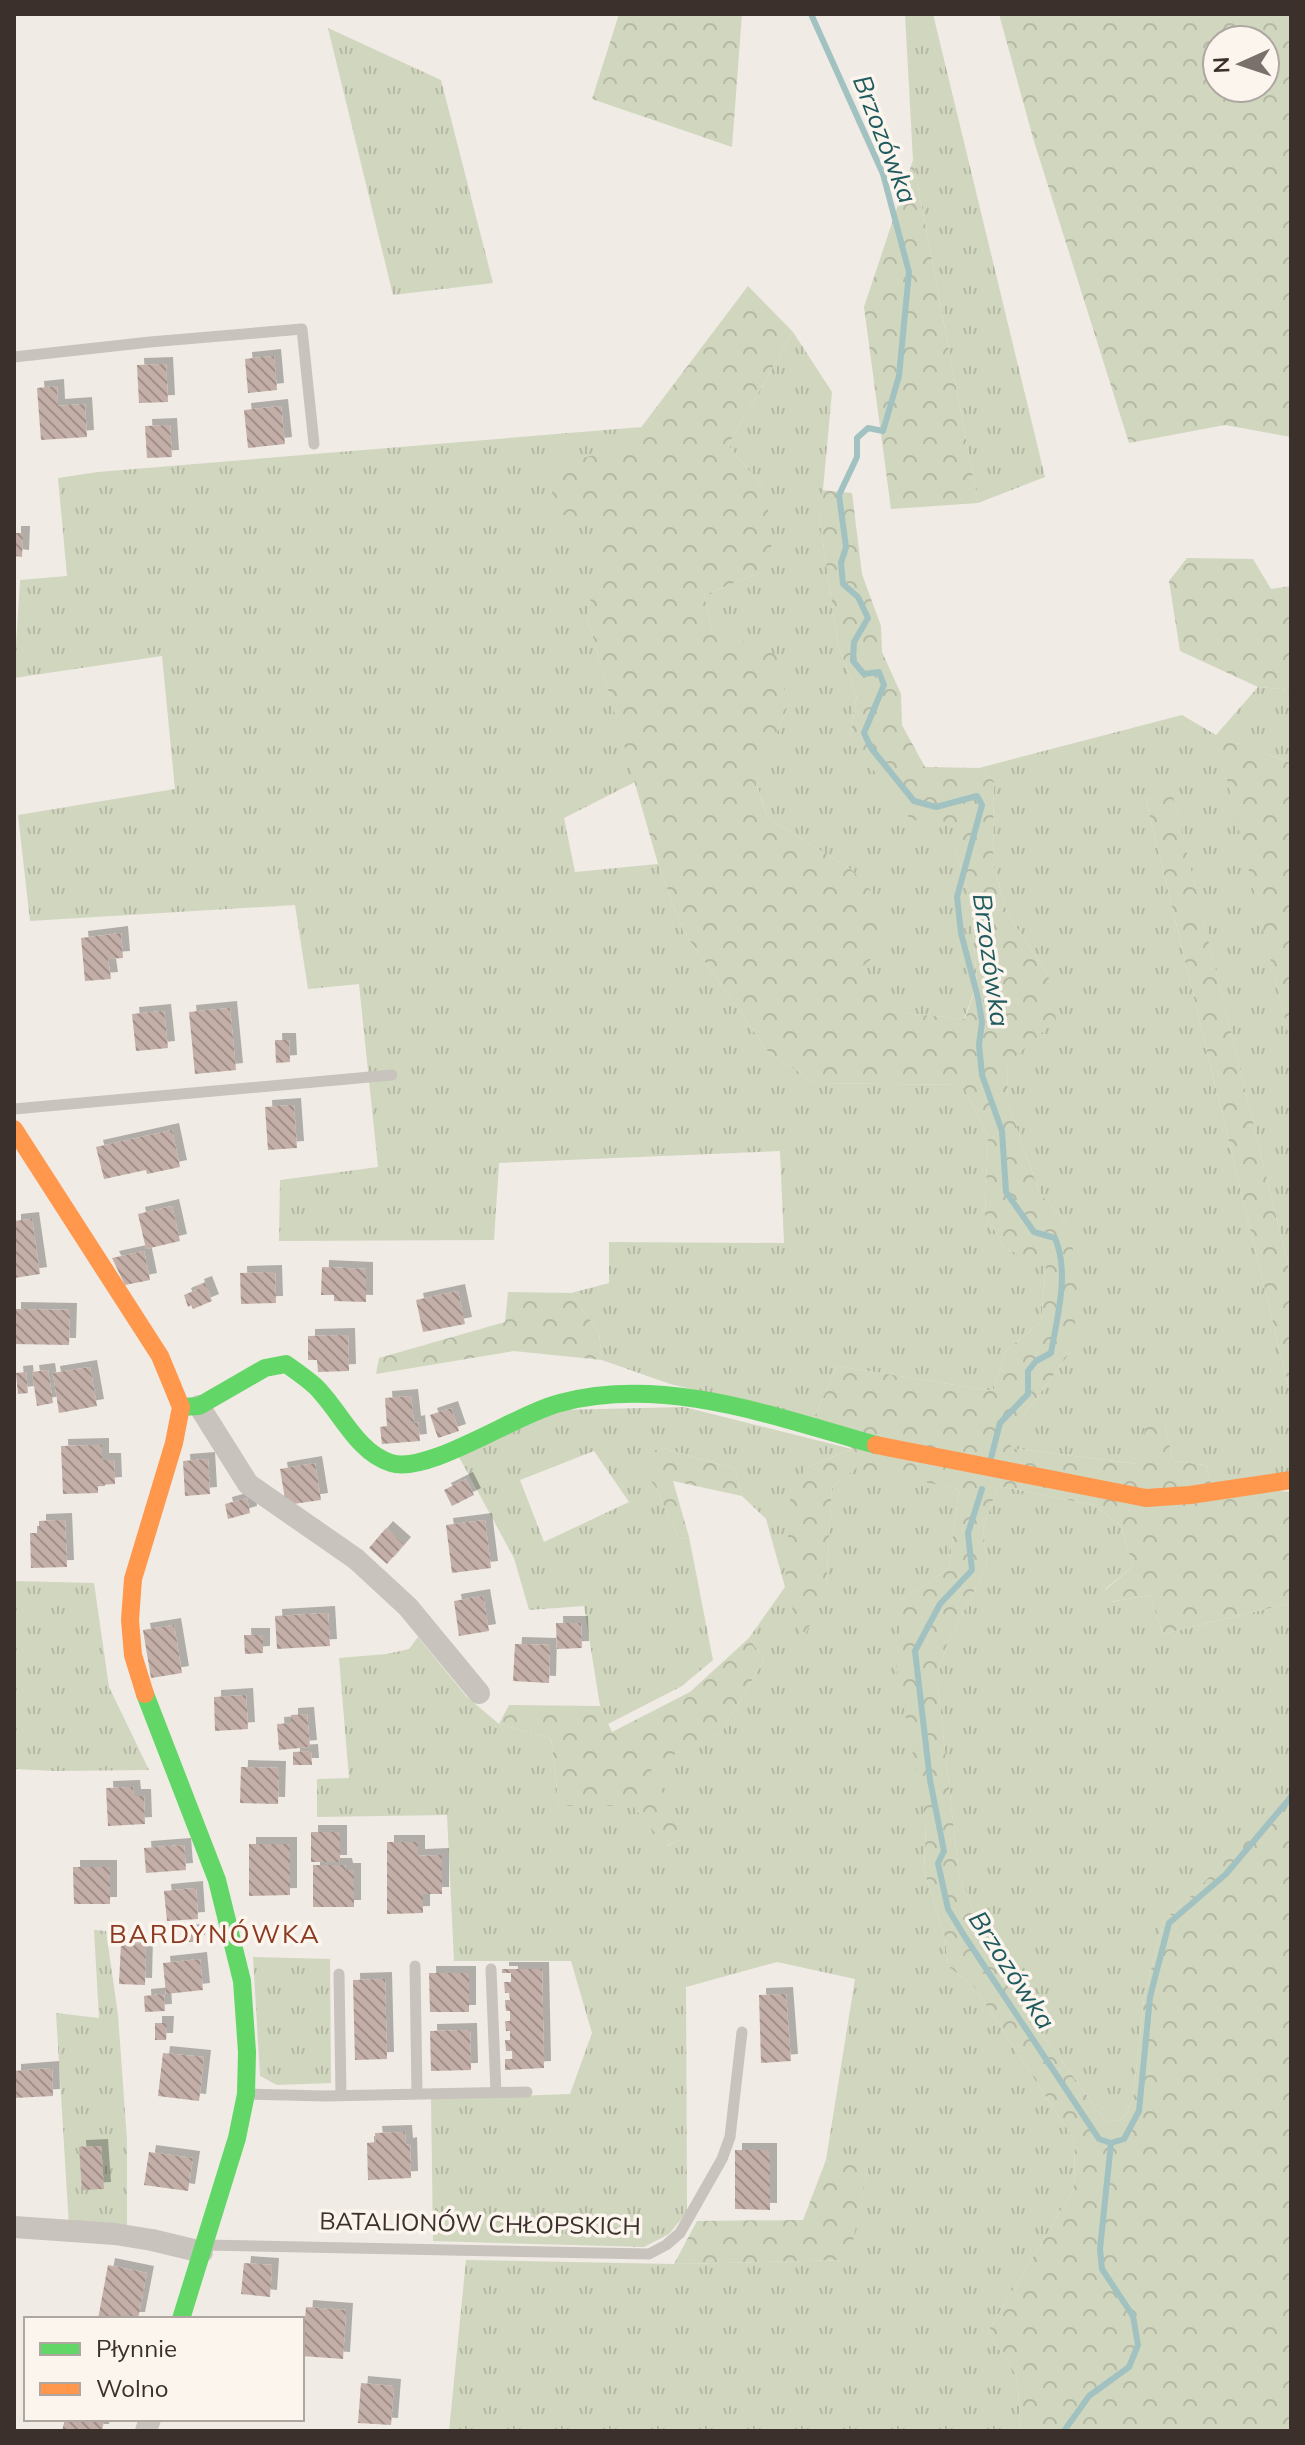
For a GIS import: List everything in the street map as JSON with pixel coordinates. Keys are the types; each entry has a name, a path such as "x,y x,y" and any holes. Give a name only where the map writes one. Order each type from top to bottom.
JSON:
{"street":[{"path":"14,1129 190,1406 248,1484 356,1559 408,1607 479,1693"},
{"path":"182,2317 237,2138 246,2094 247,2052 242,1981 217,1880 150,1712 133,1655 130,1620 133,1579 174,1443 190,1406 265,1368 286,1364 316,1387 367,1449 391,1463 413,1465 444,1454 514,1420 558,1403 592,1396 630,1394 685,1397 765,1414 877,1445 1146,1498 1190,1495 1291,1480"},
{"name":"BATALIONÓW CHŁOPSKICH","path":"14,2227 115,2234 203,2249"}],"lane":[{"path":"14,357 302,329 314,444"},
{"path":"14,1109 392,1075"},
{"path":"415,1966 417,2093"},
{"path":"491,1969 496,2093"},
{"path":"339,1974 341,2095"},
{"name":"BATALIONÓW CHŁOPSKICH","path":"203,2249 649,2254 680,2233 722,2159 730,2137 742,2032"},
{"path":"246,2094 527,2092"}],"green space":[{"path":"619,14 742,14 732,147 592,99"},
{"path":"905,14 933,14 1045,477 978,503 913,160"},
{"path":"999,14 1291,14 1291,437 1225,425 1129,443 1033,138"},
{"path":"328,28 441,80 493,283 393,295"},
{"path":"913,160 978,503 891,509 864,307"},
{"path":"748,286 793,332 728,445 765,490 773,542 759,573 704,595 712,628 776,655 788,706 756,784 768,818 852,870 878,901 883,949 863,966 891,1012 965,1019 977,984 970,894 954,846 954,822 911,820 850,739 857,694 838,645 820,522 822,490 852,493 862,574 881,626 882,652 901,694 902,725 925,767 979,768 994,781 993,863 1007,913 1048,975 1056,1020 1007,1064 1008,1102 1039,1192 1070,1227 1078,1300 1071,1351 1024,1415 1010,1448 1138,1464 1147,1419 1165,1424 1173,1461 1206,1465 1211,1484 1291,1492 1291,1603 1163,1634 1150,1595 1110,1602 1105,1590 1133,1566 1121,1526 1093,1505 998,1486 983,1528 987,1565 947,1644 937,1678 959,1875 998,1973 1106,2122 1123,2119 1133,2099 1144,1998 1163,1921 1194,1893 1284,1797 1291,1819 1291,2431 1021,2431 1017,2376 988,2332 1074,2189 1075,2141 975,1988 948,1966 945,1937 924,1871 926,1824 895,1659 903,1600 949,1568 959,1489 856,1468 832,1488 826,1588 803,1640 785,1587 791,1485 808,1467 852,1449 814,1418 837,1366 993,1391 1007,1350 1041,1322 1046,1266 1005,1248 985,1215 988,1136 963,1085 816,1083 769,1053 683,931 658,864 587,616 608,519 553,514 551,467 627,446"},
{"path":"793,332 832,392 820,522 838,645 857,694 850,739 954,821 954,846 970,894 977,984 964,1019 890,1012 863,966 852,870 768,818 756,783 788,706 712,628 704,595 759,573 765,490 728,445"},
{"path":"642,427 627,446 587,616 635,782 564,818 575,872 658,864 683,931 769,1053 816,1083 963,1085 988,1136 985,1215 1005,1248 1046,1265 1041,1322 1007,1350 993,1391 837,1366 814,1418 670,1384 602,1360 599,1333 571,1293 609,1283 609,1242 784,1243 780,1151 499,1163 494,1240 279,1241 280,1180 378,1167 359,984 308,989 295,905 30,921 18,815 175,789 162,656 14,678 20,580 67,576 58,478 98,472"},
{"path":"1187,558 1253,559 1271,589 1291,586 1291,690 1258,687 1180,651 1169,581"},
{"path":"1258,687 1291,690 1291,763 1217,736 1291,1044 1291,1277 1172,793 1146,800 1291,1397 1291,1474 1211,1484 1206,1465 1173,1461 1165,1424 1147,1420 1139,1464 1009,1448 1024,1415 1071,1351 1070,1227 1039,1192 1008,1102 1007,1064 1048,975 1007,913 993,863 994,781 979,768 1182,715 1216,735"},
{"path":"1216,735 1291,763 1291,1044"},
{"path":"1172,792 1291,1277 1291,1397 1146,800"},
{"path":"508,1292 571,1293 599,1333 602,1360 514,1351 376,1374 379,1358 505,1322"},
{"path":"684,1407 852,1449 808,1467 826,1588 832,1488 857,1467 959,1489 949,1568 903,1600 926,1824 924,1871 945,1937 948,1966 975,1988 1075,2141 1074,2189 988,2332 1017,2376 1021,2431 449,2431 466,2260 674,2264 848,2260 868,2169 826,2160 855,1979 777,1962 686,1987 687,2212 669,2234 644,2247 433,2241 431,2099 570,2094 592,2033 571,1961 454,1961 447,1815 317,1817 317,1779 349,1778 339,1658 409,1649 418,1637 467,1697 499,1724 551,1738 559,1806 633,1806 667,1846 685,1838 648,1766 721,1733 764,1660 749,1638 785,1587 766,1519 742,1496 735,1469 663,1448 655,1486 679,1539 689,1537 713,1660 682,1686 608,1724 600,1706 584,1606 529,1610 514,1558 459,1457 560,1410","holes":["594,1451 629,1502 544,1542 520,1480"]},
{"path":"663,1448 735,1469 742,1496 673,1481 689,1537 679,1539 655,1486 631,1457"},
{"path":"998,1486 1093,1505 1121,1526 1133,1566 1105,1589 1111,1602 1150,1595 1163,1634 1291,1603 1291,1819 1284,1798 1194,1893 1163,1921 1144,1998 1133,2099 1123,2119 1106,2122 998,1973 959,1875 937,1678 947,1644 987,1565 983,1528"},
{"path":"14,1581 94,1583 109,1687 149,1770 14,1769"},
{"path":"749,1638 764,1660 721,1733 649,1766 686,1838 666,1846 633,1806 559,1806 551,1738 499,1724 509,1705 600,1706 612,1732 690,1692"},
{"path":"94,1930 106,1931 118,2015 127,2140 127,2234 69,2227 56,2013 99,2018"},
{"path":"253,1957 330,1959 331,2083 277,2085 260,2076"},
{"path":"826,2160 868,2168 849,2260 674,2264 697,2221 803,2220"}],"building":[{"path":"274,356 277,390 248,393 245,359"},
{"path":"166,364 168,402 139,403 137,365"},
{"path":"57,386 58,406 85,404 87,437 41,440 37,388"},
{"path":"281,406 285,444 248,448 244,410"},
{"path":"170,425 172,457 147,458 145,426"},
{"path":"14,533 23,533 22,557 14,556"},
{"path":"121,933 123,958 108,959 111,979 85,981 81,938"},
{"path":"230,1008 236,1070 195,1074 189,1012"},
{"path":"164,1011 168,1048 136,1051 132,1014"},
{"path":"275,1040 289,1040 290,1062 276,1063"},
{"path":"294,1105 297,1148 268,1150 265,1107"},
{"path":"172,1130 180,1167 104,1179 96,1147"},
{"path":"172,1206 180,1241 146,1249 138,1214"},
{"path":"32,1219 40,1274 14,1278 14,1221"},
{"path":"144,1251 150,1280 125,1285 112,1258"},
{"path":"322,1267 366,1269 366,1302 334,1301 334,1295 321,1295"},
{"path":"275,1272 276,1303 241,1304 240,1273"},
{"path":"205,1283 212,1301 193,1309 191,1305 188,1307 184,1295"},
{"path":"458,1291 465,1324 423,1332 416,1300"},
{"path":"14,1309 70,1310 69,1345 14,1344"},
{"path":"348,1335 349,1371 318,1372 317,1360 308,1360 308,1336"},
{"path":"90,1367 97,1406 59,1413 53,1373"},
{"path":"48,1370 53,1403 37,1406 32,1372"},
{"path":"26,1372 28,1393 18,1394 16,1373"},
{"path":"411,1396 420,1441 382,1444 380,1427 387,1426 385,1398"},
{"path":"451,1408 459,1431 438,1438 430,1415"},
{"path":"102,1445 102,1460 114,1460 115,1484 98,1485 98,1493 63,1494 61,1446"},
{"path":"208,1459 210,1494 185,1496 183,1461"},
{"path":"315,1463 321,1500 286,1505 280,1469"},
{"path":"466,1479 474,1495 452,1506 444,1490"},
{"path":"247,1498 250,1513 228,1519 225,1504"},
{"path":"65,1520 67,1567 31,1568 30,1533 39,1533 39,1521"},
{"path":"485,1520 491,1568 452,1573 446,1525"},
{"path":"386,1528 404,1544 387,1564 369,1548"},
{"path":"483,1596 489,1631 459,1636 454,1601"},
{"path":"328,1613 330,1646 277,1649 275,1616"},
{"path":"556,1623 581,1623 582,1648 557,1649"},
{"path":"174,1625 182,1673 151,1678 143,1630"},
{"path":"244,1635 263,1635 263,1653 245,1654"},
{"path":"515,1644 550,1645 549,1683 513,1681"},
{"path":"246,1695 248,1729 215,1731 214,1697"},
{"path":"307,1714 310,1747 279,1750 277,1724 291,1723 291,1715"},
{"path":"311,1751 312,1765 293,1765 293,1752"},
{"path":"241,1767 279,1768 278,1804 240,1803"},
{"path":"133,1787 134,1796 144,1796 145,1824 108,1826 106,1788"},
{"path":"311,1832 340,1832 340,1862 311,1862"},
{"path":"387,1842 418,1842 418,1856 442,1855 442,1894 423,1894 423,1913 387,1914"},
{"path":"249,1844 290,1844 290,1895 249,1896"},
{"path":"184,1845 186,1870 146,1873 144,1848"},
{"path":"313,1865 345,1865 346,1870 354,1870 354,1907 313,1907"},
{"path":"73,1867 110,1867 110,1904 74,1904"},
{"path":"196,1888 198,1919 167,1921 164,1891"},
{"path":"198,1931 198,1942 183,1942 182,1932"},
{"path":"121,1943 146,1944 145,1985 119,1984"},
{"path":"200,1959 203,1990 166,1994 163,1963"},
{"path":"502,1969 542,1969 544,2068 505,2070 505,2059 513,2059 512,2051 506,2051 505,2040 510,2040 505,2021 510,2021 510,2011 506,2011 505,2000 510,2000 509,1993 505,1993 504,1982 511,1982 511,1973 502,1973"},
{"path":"429,1973 469,1973 469,2012 430,2012"},
{"path":"385,1979 387,2059 355,2060 353,1980"},
{"path":"164,1994 165,2011 145,2012 144,1996"},
{"path":"786,1994 791,2061 761,2063 759,1995"},
{"path":"155,2023 167,2023 166,2040 155,2040"},
{"path":"470,2030 471,2070 431,2071 430,2031"},
{"path":"163,2053 204,2057 199,2101 158,2096"},
{"path":"52,2068 53,2096 14,2098 14,2071"},
{"path":"405,2132 406,2145 410,2144 411,2178 368,2180 367,2143 376,2142 375,2133"},
{"path":"101,2146 104,2189 82,2190 79,2147"},
{"path":"735,2150 770,2150 770,2210 735,2209"},
{"path":"149,2152 193,2158 188,2191 144,2185"},
{"path":"244,2263 272,2265 270,2297 241,2294"},
{"path":"108,2265 147,2273 138,2317 98,2317"},
{"path":"306,2307 346,2310 343,2359 304,2356"},
{"path":"361,2383 394,2386 391,2425 358,2423"},
{"path":"64,2421 104,2421 102,2431 62,2431"}],"waterway":[{"name":"Brzozówka","path":"811,14 883,174 909,272 899,376 883,431 868,428 857,438 857,457 839,495 846,547 841,563 843,584 858,597 868,618 854,642 853,661 864,674 879,672 884,685 864,733 871,748 914,801 936,807 977,796 982,805 957,897 961,933 982,1022 979,1045 982,1075 1002,1131 1006,1192 1034,1232 1055,1238 1062,1266 1061,1295 1051,1353 1036,1361 1028,1371 1028,1394 1000,1423 991,1458"},
{"name":"Brzozówka","path":"982,1489 968,1533 972,1570 940,1604 915,1651 930,1780 944,1851 938,1863 948,1909 965,1937 1099,2139 1111,2143 1100,2249 1102,2269 1133,2316 1138,2345 1129,2367 1089,2396 1064,2431"},
{"path":"1111,2143 1124,2139 1139,2111 1150,1997 1169,1923 1226,1874 1291,1797"}],"traffic: fast":[{"path":"181,1407 199,1406 265,1368 286,1364 315,1386 368,1450 391,1463 407,1464 450,1452 560,1403 600,1396 639,1394 720,1403 876,1445"},
{"path":"145,1694 217,1880 242,1981 247,2052 246,2094 237,2138 182,2317"}],"traffic: slow":[{"path":"14,1129 160,1356 181,1407 174,1443 133,1579 130,1620 133,1655 145,1694"},
{"path":"876,1445 1146,1498 1190,1495 1291,1480"}],"district":[{"name":"BARDYNÓWKA","path":"215,1934"}]}
